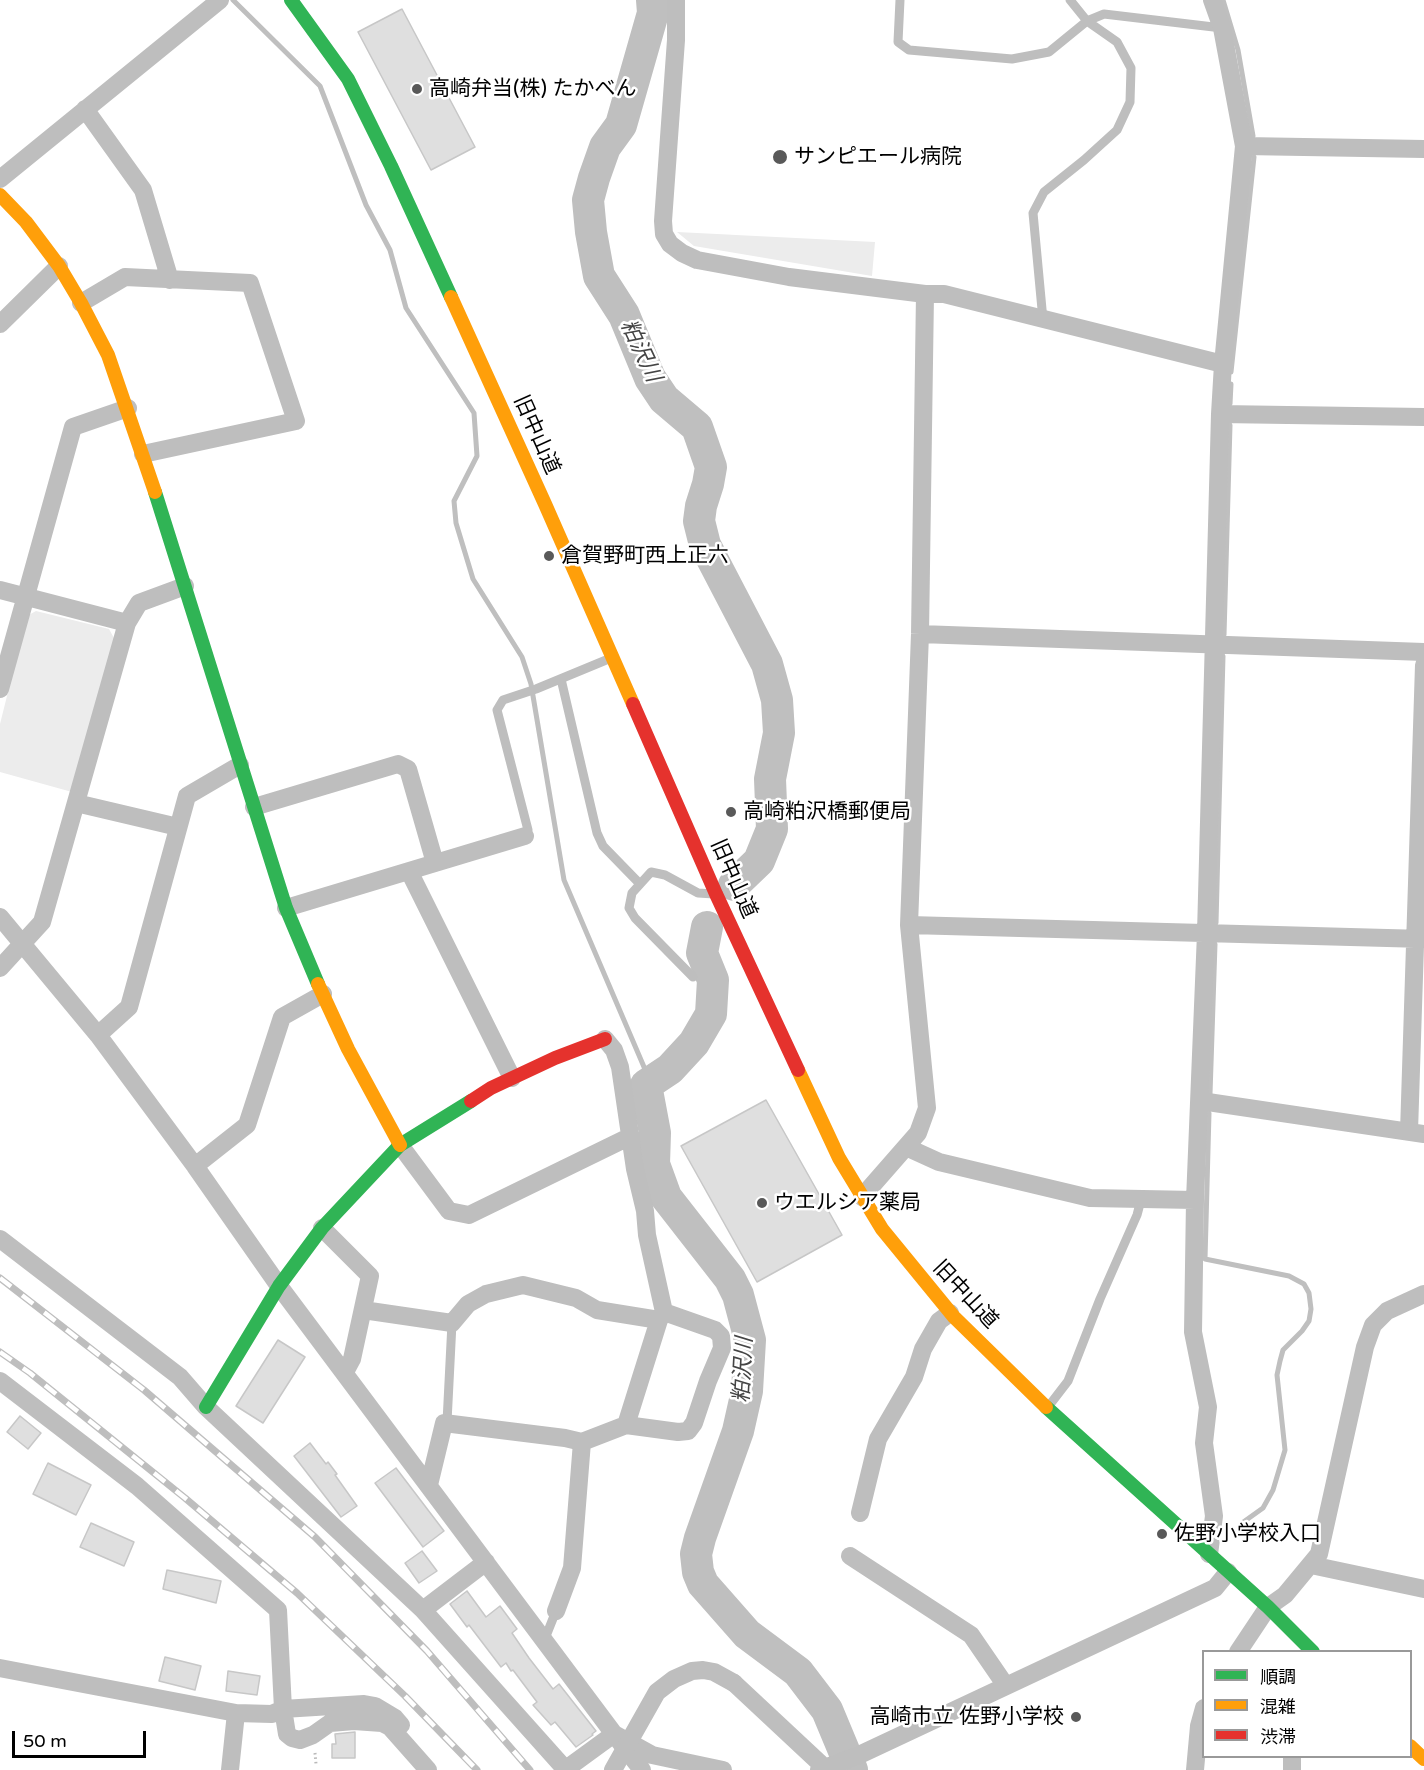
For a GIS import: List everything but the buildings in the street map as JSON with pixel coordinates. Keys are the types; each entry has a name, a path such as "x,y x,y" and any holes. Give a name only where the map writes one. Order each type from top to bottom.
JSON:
{"main road":[{"name":"旧中山道","path":"291,0 348,79 391,166 545,504 716,894 839,1158 862,1197 894,1245 950,1313 1047,1408 1268,1607 1311,1650"},
{"path":"0,195 26,222 59,266 108,355 143,454 286,908 348,1049 400,1145"},
{"path":"206,1407 279,1286 322,1228 400,1145 491,1088 555,1058 604,1040"},
{"path":"1412,1748 1424,1759"}],"street":[{"path":"676,0 676,40 663,221 664,234 670,244 682,254 697,260 789,277 925,294 944,294 1223,364"},
{"path":"1209,1554 1214,1516 1204,1443 1208,1407 1193,1332 1195,1200 1206,933 1220,414 1244,146 1221,28 1212,0"},
{"path":"0,179 219,1"},
{"path":"85,109 143,190 170,280"},
{"path":"1244,146 1424,149"},
{"path":"0,324 59,266"},
{"path":"81,303 125,277 250,283 296,421 143,454"},
{"path":"862,1197 918,1133 924,1120 927,1098 909,925 920,634 925,294"},
{"path":"0,689 74,427 128,408"},
{"path":"1220,414 1424,417"},
{"path":"0,968 42,922 127,623 139,603 185,586"},
{"path":"0,590 127,623"},
{"path":"920,634 1424,652"},
{"path":"1200,1101 1416,1133 1424,665"},
{"path":"254,807 398,764 408,769 435,864"},
{"path":"98,1035 129,1007 187,796 240,765"},
{"path":"76,803 178,827"},
{"path":"286,908 525,836"},
{"path":"409,872 512,1078"},
{"path":"0,917 98,1035 195,1166 279,1286 642,1770"},
{"path":"909,925 1420,939"},
{"path":"195,1166 247,1125 282,1017 323,994"},
{"path":"604,1040 614,1050 620,1067 635,1169 645,1211 647,1235 662,1316 626,1425"},
{"path":"400,1145 449,1210 469,1215 630,1136"},
{"path":"906,1147 939,1162 1090,1198 1195,1200"},
{"path":"322,1228 370,1276 352,1359 345,1372"},
{"path":"0,1239 180,1377 206,1407 423,1610 566,1770 614,1734"},
{"path":"363,1310 452,1323 468,1304 486,1293 523,1285 576,1299 597,1310 662,1316 715,1330 721,1336 722,1348 694,1423 688,1431 678,1432 626,1425 582,1442 447,1422 444,1423 429,1485"},
{"path":"1239,1650 1268,1607 1285,1595 1320,1554 1365,1347 1373,1325 1387,1311 1424,1294"},
{"path":"860,1513 878,1438 914,1377 923,1349 939,1321 950,1313"},
{"path":"0,1381 136,1486 278,1610 283,1709 287,1734 300,1740 313,1735 330,1723 354,1721 382,1723 390,1727 428,1770"},
{"path":"556,1611 573,1568 582,1442"},
{"path":"850,1556 971,1635 1006,1686"},
{"path":"423,1610 486,1562"},
{"path":"1311,1565 1424,1589"},
{"path":"613,1770 657,1692 674,1678 692,1671 714,1672 734,1683 821,1769 847,1760 1215,1588 1228,1572"},
{"path":"0,1668 237,1713 272,1714 283,1709 364,1704 375,1706 395,1718 438,1770"},
{"path":"1196,1770 1202,1712"},
{"path":"230,1770 237,1713"},
{"path":"614,1734 652,1755 723,1770"}],"lane":[{"path":"900,0 898,42 909,50 1012,59 1049,52 1087,21 1104,14 1221,28"},
{"path":"1043,320 1033,213 1044,192 1117,130 1130,102 1131,68 1118,42 1087,21 1070,0"},
{"path":"525,836 528,830 497,711 503,700 611,658"},
{"path":"561,679 597,832 603,846 640,884"},
{"path":"693,977 635,918 629,908 633,893 651,872 665,875 698,893 716,894"},
{"path":"1047,1408 1068,1381 1142,1200"},
{"path":"447,1422 452,1323"},
{"path":"544,1641 556,1611"}],"shaded area":[{"path":"677,232 875,242 872,276 694,246"},
{"path":"36,611 109,629 114,638 72,792 0,772 0,724 27,616"}],"waterway":[{"path":"233,0 320,86 366,205 390,250 406,308 474,413 477,456 454,501 456,523 473,579 522,657 531,684 564,880 650,1081"},
{"name":"粕沢川","path":"652,0 653,13 621,125 605,147 588,200 599,276 624,315 650,378 664,399 697,427 711,467 699,521 705,545 767,664 777,700 779,733 770,779 772,829 759,861 734,885"},
{"path":"1223,0 1238,50 1253,136"},
{"path":"1231,372 1254,157"},
{"path":"1230,404 1231,384"},
{"path":"1224,635 1230,425"},
{"path":"1216,923 1223,656"},
{"name":"粕沢川","path":"707,927 702,953 713,980 711,1014 694,1043 670,1069 646,1085 655,1133 654,1164 666,1197 730,1279 738,1295 750,1340 747,1391 738,1431 700,1538 696,1554 698,1572 703,1584 747,1634 798,1672 827,1710 852,1770"},
{"path":"1210,1094 1215,944"},
{"path":"1209,1113 1205,1259 1289,1276 1304,1284 1309,1293 1311,1309 1309,1321 1283,1350 1277,1375 1285,1450 1273,1490 1263,1508 1242,1523"}],"railway":[{"path":"0,1278 144,1390 315,1537 427,1651 530,1770"},
{"path":"0,1352 30,1373 185,1498 297,1593 405,1696 477,1770"}],"traffic: fast":[{"path":"291,0 348,79 451,297"},
{"path":"155,492 286,908 318,984"},
{"path":"206,1407 279,1286 322,1228 400,1145 471,1101"},
{"path":"1046,1407 1268,1607 1311,1650"}],"traffic: slow":[{"path":"0,195 26,222 59,266 81,303 108,355 155,492"},
{"path":"451,297 633,704"},
{"path":"318,984 348,1049 400,1145"},
{"path":"798,1070 839,1158 882,1229 954,1317 1046,1407"},
{"path":"1412,1748 1424,1759"}],"traffic: jam":[{"path":"633,704 716,894 798,1070"},
{"path":"471,1101 491,1088 555,1058 605,1039"}],"place":[{"name":"高崎弁当(株) たかべん","path":"417,89"},
{"name":"サンピエール病院","path":"780,157"},
{"name":"倉賀野町西上正六","path":"549,556"},
{"name":"高崎粕沢橋郵便局","path":"731,812"},
{"name":"ウエルシア薬局","path":"762,1203"},
{"name":"佐野小学校入口","path":"1162,1534"},
{"name":"高崎市立 佐野小学校","path":"1076,1717"}]}
